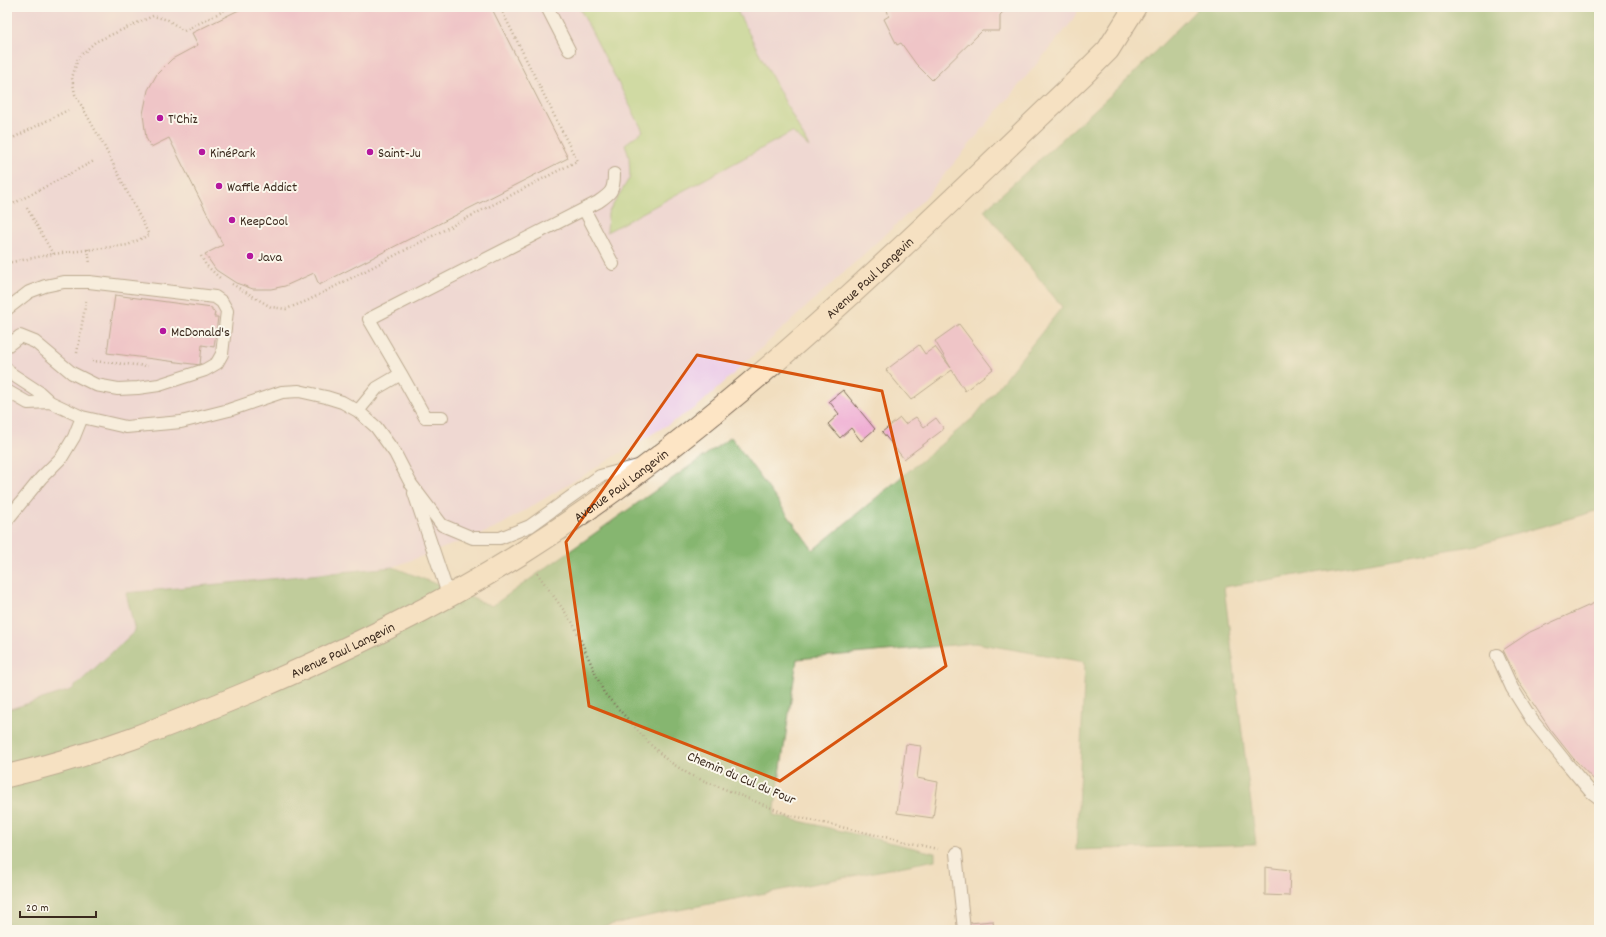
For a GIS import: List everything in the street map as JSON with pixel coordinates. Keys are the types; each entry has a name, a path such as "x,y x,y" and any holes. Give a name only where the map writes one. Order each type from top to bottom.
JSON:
{"main road":[{"name":"Avenue Paul Langevin","path":"7,776 37,769 120,744 294,672 381,632 449,597 522,553 593,505 694,430 801,338 904,244 1108,50 1125,16 1135,7"}],"lane":[{"path":"547,7 569,50"},
{"path":"442,417 425,418 369,319 584,209 610,194 614,184 614,174"},
{"path":"584,209 613,264"},
{"path":"7,309 29,292 45,286 64,282 89,282 215,297 222,302 227,311 222,354 217,362 197,372 159,385 118,389 96,385 72,372 34,342 20,336 7,346"},
{"path":"7,369 10,373 39,392 50,402 82,417 126,427 181,422 229,410 282,392 299,391 326,396 342,402 358,411 376,427 395,453 411,484 449,597"},
{"path":"358,411 377,388 401,374"},
{"path":"7,391 28,403 50,402"},
{"path":"7,520 41,478 62,457 74,437 82,417"},
{"path":"411,484 442,526 473,538 500,538 530,526 600,476 652,462"},
{"path":"1497,655 1512,688 1532,720 1590,791 1599,798"},
{"path":"956,853 964,930"}],"path":[{"path":"7,263 53,254 128,245 148,235 75,94 72,78 78,58 95,42 153,16 168,20 184,31 231,7"},
{"path":"201,256 206,265 220,278 271,307 286,309 307,301 577,161 500,7"},
{"path":"7,141 68,110"},
{"path":"7,207 94,161"},
{"path":"27,208 53,254"},
{"path":"83,356 77,353 89,282 90,268 88,249"},
{"path":"89,360 148,366 138,388"},
{"name":"Chemin du Cul du Four","path":"522,553 573,623 604,693 650,744 667,760 690,775 789,815 956,853"}],"highlighted area":[{"path":"697,355 882,391 946,666 780,781 589,706 566,542"}],"shaded area":[{"path":"7,7 1080,7 1070,24 924,199 697,407 494,529 393,567 127,593 135,631 71,690 7,710"}],"green space":[{"path":"579,7 735,7 809,147 792,132 607,232 608,213 630,177 629,157 625,144 643,131"},
{"path":"1199,7 1599,7 1599,510 1478,545 1224,587 1256,844 1076,850 1085,662 975,643 797,659 774,815 935,853 935,860 653,915 587,930 7,930 7,710 71,690 135,631 126,593 393,567 492,606 731,437 813,550 974,417 1062,307 984,210 1125,82"}],"building":[{"name":"Saint-Ju","path":"245,7 491,7 568,158 319,285 314,273 285,286 271,289 253,289 236,283 216,270 205,254 223,245 169,138 151,147 146,138 143,114 148,90 157,74 172,59 198,45 192,33"},
{"path":"886,7 1008,7 1000,15 1000,31 982,31 932,80 916,64 901,43 897,45 884,19 889,16"},
{"name":"McDonald's","path":"115,295 212,308 212,311 215,312 214,317 218,317 214,347 202,345 200,365 107,353"},
{"path":"959,324 993,369 965,391 952,370 911,400 886,370 919,345 925,354 935,347 951,368 935,341"},
{"path":"843,390 875,429 861,441 851,428 840,438 828,424 839,414 829,401"},
{"path":"916,417 924,427 936,418 944,429 904,459 882,432 900,418 905,424"},
{"path":"1599,601 1599,785 1573,758 1550,729 1520,684 1503,650 1530,632"},
{"path":"906,744 921,746 917,778 938,782 933,818 897,813"},
{"path":"1265,867 1290,870 1289,896 1265,895"},
{"path":"993,921 994,930 970,930 969,923"}],"place":[{"name":"T'Chiz","path":"160,118"},
{"name":"KinéPark","path":"202,152"},
{"name":"Saint-Ju","path":"370,152"},
{"name":"Waffle Addict","path":"219,186"},
{"name":"KeepCool","path":"232,220"},
{"name":"Java","path":"250,256"},
{"name":"McDonald's","path":"163,331"}]}
